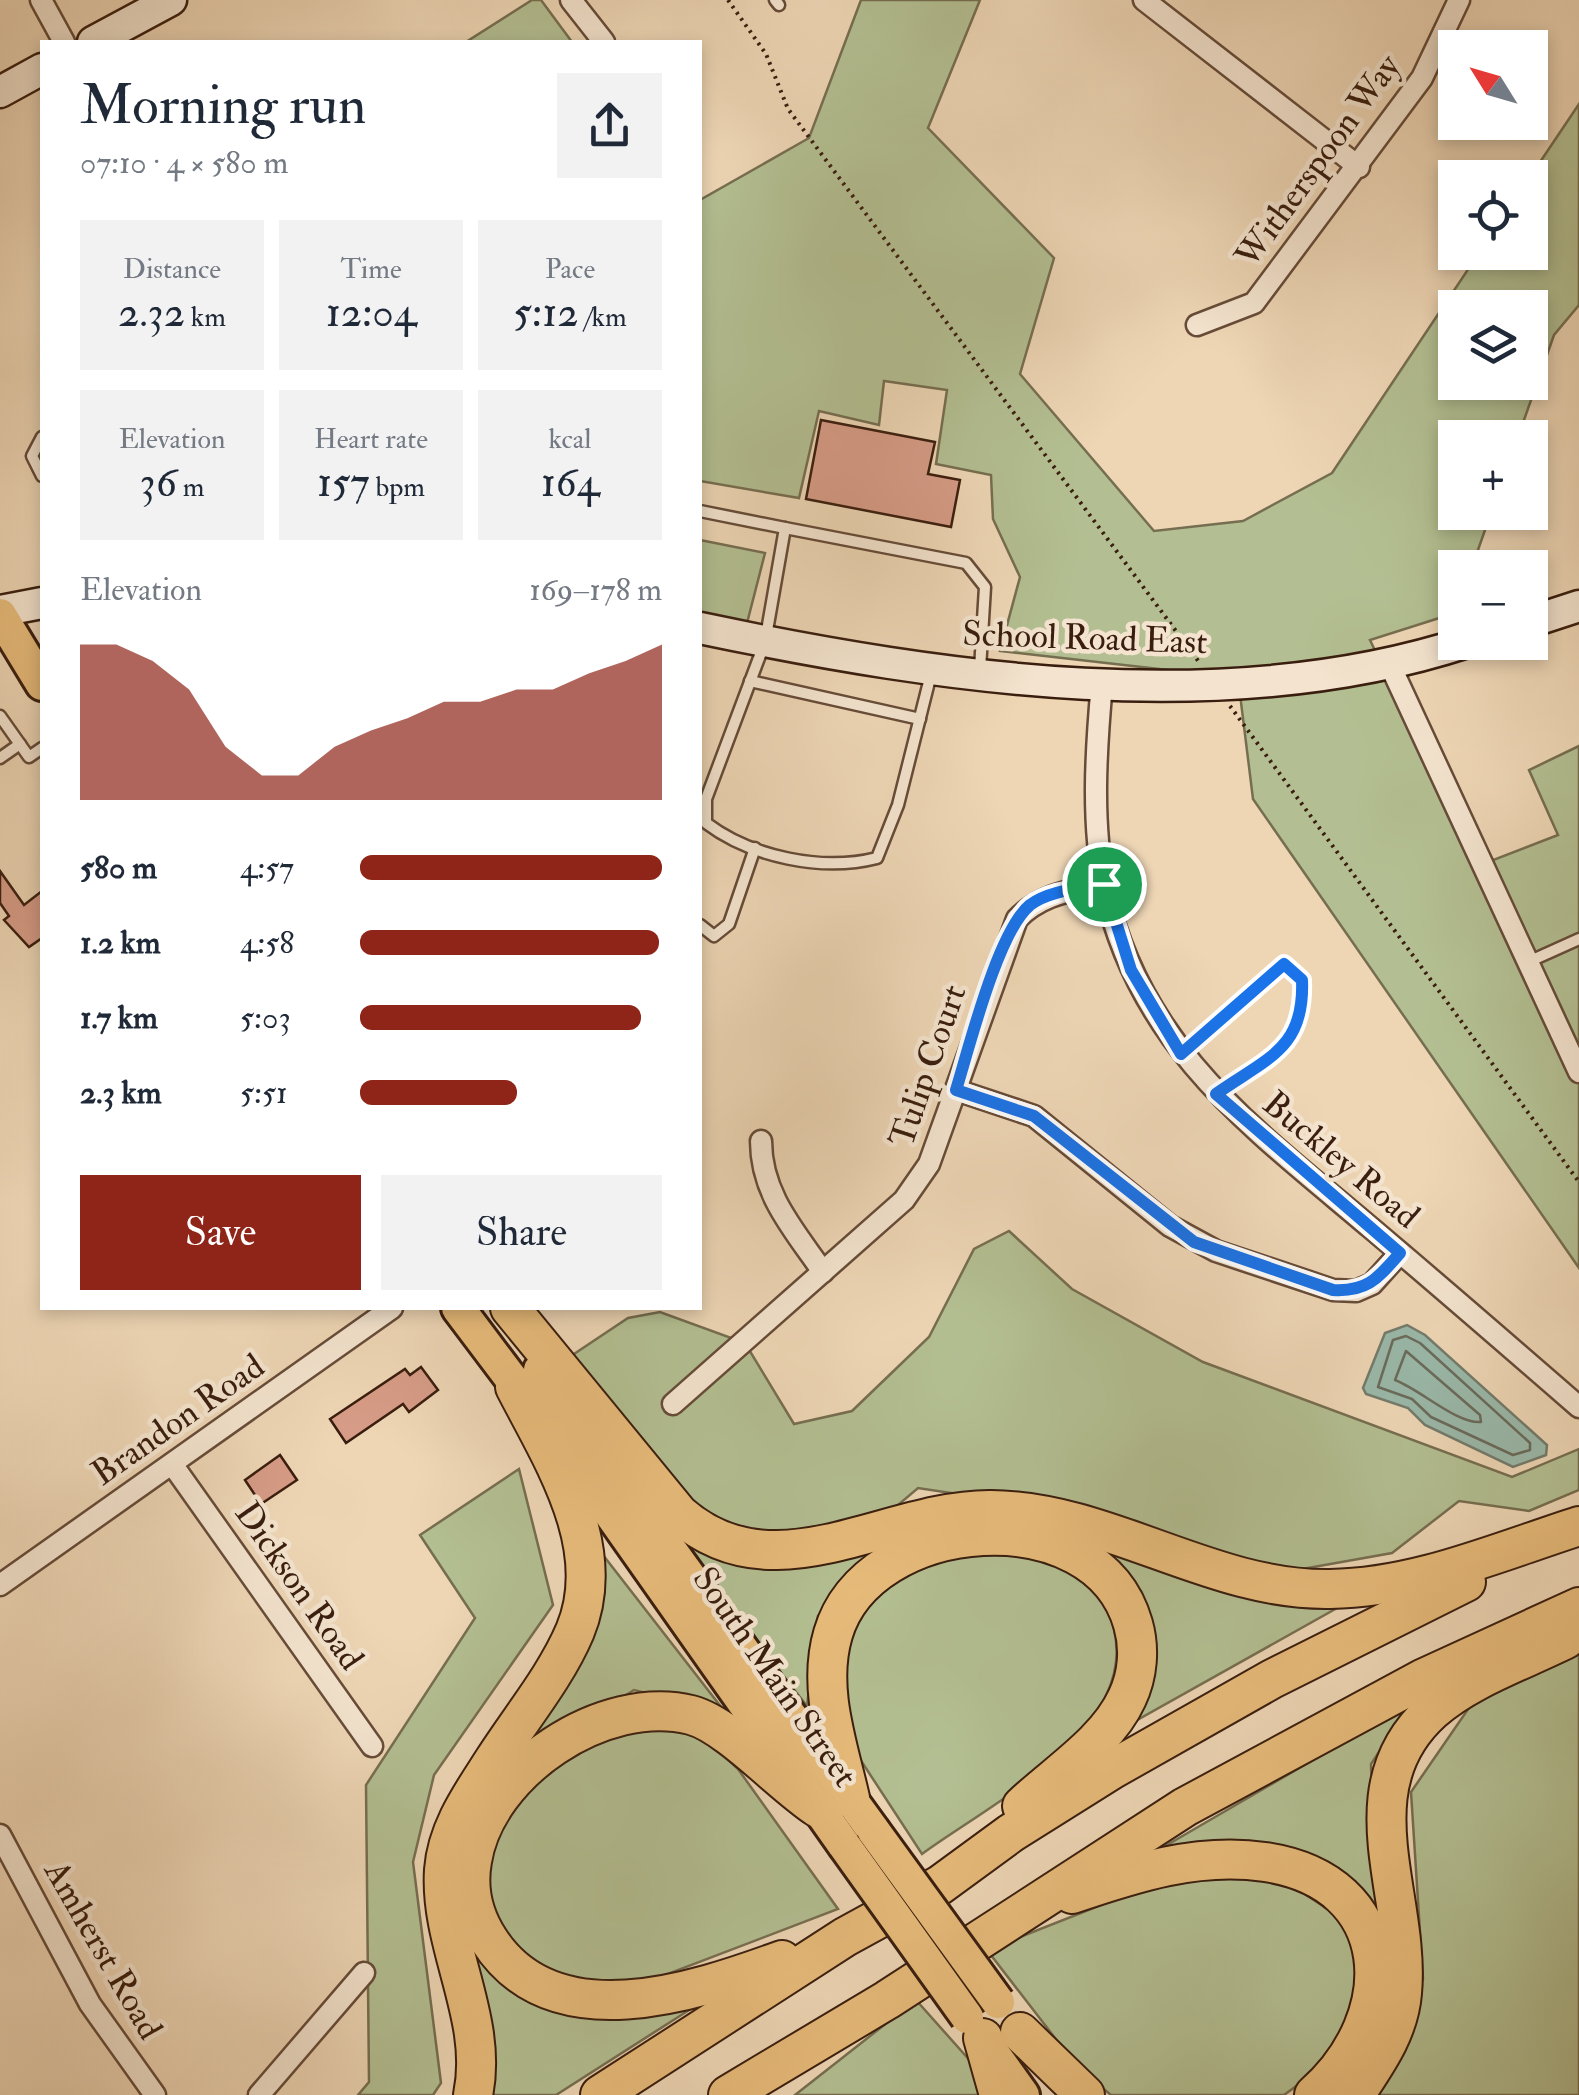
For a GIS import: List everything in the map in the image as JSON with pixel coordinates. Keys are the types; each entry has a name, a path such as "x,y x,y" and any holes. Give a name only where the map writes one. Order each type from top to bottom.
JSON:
{"highway":[{"path":"512,1310 679,1514 705,1534 744,1549 796,1550 948,1515 1020,1512 1063,1520 1257,1583 1332,1589 1421,1577 1579,1526"},
{"path":"473,2095 476,2049 445,1897 448,1847 468,1800 568,1646 583,1606 586,1578 578,1521 515,1388"},
{"path":"600,2095 846,1938 940,1885 1011,1833 1217,1709 1579,1526"},
{"path":"846,1938 698,1988 651,1998 604,2000 568,1994 524,1976 495,1949 474,1907 470,1882 476,1846 508,1790 565,1740 619,1718 674,1712 713,1724 786,1787 834,1803 828,1668 840,1615 870,1578 900,1559 935,1546 1006,1537 1059,1546 1095,1566 1112,1582 1135,1631 1136,1668 1128,1695 1104,1731 940,1885"},
{"path":"728,2095 888,2000 1032,1908 1104,1856 1315,1734 1579,1607"},
{"path":"1355,2095 1390,2038 1402,1995 1384,1815 1389,1781 1401,1751 1432,1712 1451,1698 1579,1633"},
{"path":"1032,1908 1152,1868 1213,1859 1289,1867 1334,1891 1363,1926 1371,1945 1374,1998 1351,2054 1314,2095"},
{"path":"778,2095 888,2000"},
{"path":"992,2022 998,2095"},
{"path":"992,2022 1084,2095"}],"main road":[{"path":"0,613 40,681"},
{"name":"South Main Street","path":"459,1310 834,1803 992,2022 1063,2095"},
{"name":"South Main Street","path":"500,1310 834,1803"},
{"name":"South Main Street","path":"992,2022 1023,2095"}],"street":[{"path":"41,0 63,40"},
{"path":"96,40 172,0"},
{"path":"572,0 602,40"},
{"path":"1144,0 1359,166"},
{"name":"Witherspoon Way","path":"1196,325 1254,303 1422,78 1459,0"},
{"path":"0,92 40,70"},
{"path":"0,613 40,603"},
{"path":"1548,616 1579,606"},
{"name":"School Road East","path":"702,628 932,670 1102,683 1293,677 1390,665 1438,651"},
{"path":"1390,665 1579,1072"},
{"name":"Buckley Road","path":"1102,683 1098,776 1104,884 1131,970 1181,1054 1216,1094 1579,1407"},
{"name":"Tulip Court","path":"673,1404 904,1200 918,1182 956,1090 1000,956 1017,920 1031,905 1049,895 1104,884"},
{"path":"956,1090 1034,1116 1170,1226 1216,1251 1333,1290 1356,1292 1372,1284 1400,1253"},
{"path":"761,1141 761,1169 769,1192 823,1272"},
{"name":"Brandon Road","path":"0,1585 389,1310"},
{"name":"Dickson Road","path":"172,1464 372,1746"},
{"name":"Amherst Road","path":"0,1836 90,2004 154,2095"},
{"path":"259,2095 364,1974"}],"lane":[{"path":"40,441 32,456 40,472"},
{"path":"702,511 966,562 986,587 980,674"},
{"path":"702,830 706,823 706,799 764,642 785,528"},
{"path":"706,823 730,840 755,848 849,865 877,858 893,821 932,670"},
{"path":"750,681 920,719"},
{"path":"0,716 29,757 40,749"},
{"path":"0,758 20,744"},
{"path":"702,927 714,936 729,924 755,848"},
{"path":"1528,962 1579,938"},
{"path":"1181,1054 1284,964 1302,980 1303,1012 1287,1043 1216,1094"}],"path":[{"path":"728,0 766,54 788,109 1203,667"},
{"path":"1220,704 1234,708 1579,1182"}],"green space":[{"path":"532,0 541,0 571,40 469,40"},
{"path":"861,0 980,0 928,128 1054,258 1020,374 1154,531 1243,521 1332,473 1438,314 1438,400 1531,400 1524,420 1438,420 1438,530 1485,530 1478,550 1438,550 1438,618 1370,640 1478,866 1558,835 1529,770 1579,746 1579,1268 1253,799 1238,678 1000,651 1020,577 993,519 991,475 936,464 947,390 884,381 879,425 819,411 799,498 702,481 702,199 809,138"},
{"path":"1579,104 1579,305 1554,335 1548,352 1548,290 1454,290 1468,270 1548,270 1548,160 1541,160"},
{"path":"702,540 765,553 747,623 702,617"},
{"path":"1009,1231 1072,1289 1203,1362 1512,1477 1579,1449 1579,1490 1529,1511 1459,1501 1392,1553 1269,1575 1136,1521 918,1488 878,1522 764,1538 710,1525 571,1356 628,1318 660,1312 745,1343 794,1424 852,1411 929,1337 974,1249"},
{"path":"519,1469 553,1605 434,1775 413,1862 441,2083 433,2095 358,2095 369,2082 366,1785 475,1618 420,1535"},
{"path":"671,1533 782,1566 878,1551 818,1616 807,1706"},
{"path":"1083,1539 1346,1603 1114,1733 1150,1659 1141,1591"},
{"path":"596,1546 725,1712 634,1690 493,1779"},
{"path":"1003,1548 1057,1562 1085,1578 1106,1606 1113,1625 1116,1663 1105,1697 1084,1729 1055,1759 922,1854 856,1753 843,1673 854,1616 906,1564"},
{"path":"1579,1653 1579,2095 1375,2095 1423,1979 1411,1792 1473,1702"},
{"path":"1411,1703 1371,1764 1374,1867 1387,1944 1339,1874 1249,1841 1155,1852"},
{"path":"689,1723 738,1769 838,1909 618,1993 547,1974 494,1931 483,1870 491,1825 544,1772 608,1733"},
{"path":"1265,1868 1335,1914 1358,1953 1357,2009 1314,2073 1284,2095 1111,2095 1079,2069 987,1950 1167,1879"},
{"path":"465,1933 516,1988 697,2005 556,2095 487,2095"},
{"path":"916,2000 973,2064 982,2095 795,2095"}],"water":[{"path":"1407,1325 1425,1335 1547,1445 1546,1455 1513,1467 1425,1425 1408,1408 1366,1394 1363,1388 1385,1333"}],"building":[{"path":"821,420 935,442 928,474 960,480 951,527 806,499"},
{"path":"0,871 24,905 40,893 40,939 29,947 4,920 9,916 0,903"},
{"path":"421,1367 438,1390 409,1412 403,1404 346,1443 330,1419 405,1369 410,1375"},
{"path":"280,1455 297,1480 261,1504 245,1480"}],"route":[{"path":"1104,884 1131,970 1181,1054 1284,964 1302,980 1303,1012 1287,1043 1216,1094 1400,1253 1372,1284 1356,1292 1333,1290 1194,1242 1034,1116 956,1090 1000,956 1017,920 1031,905 1049,895 1104,884"}]}
